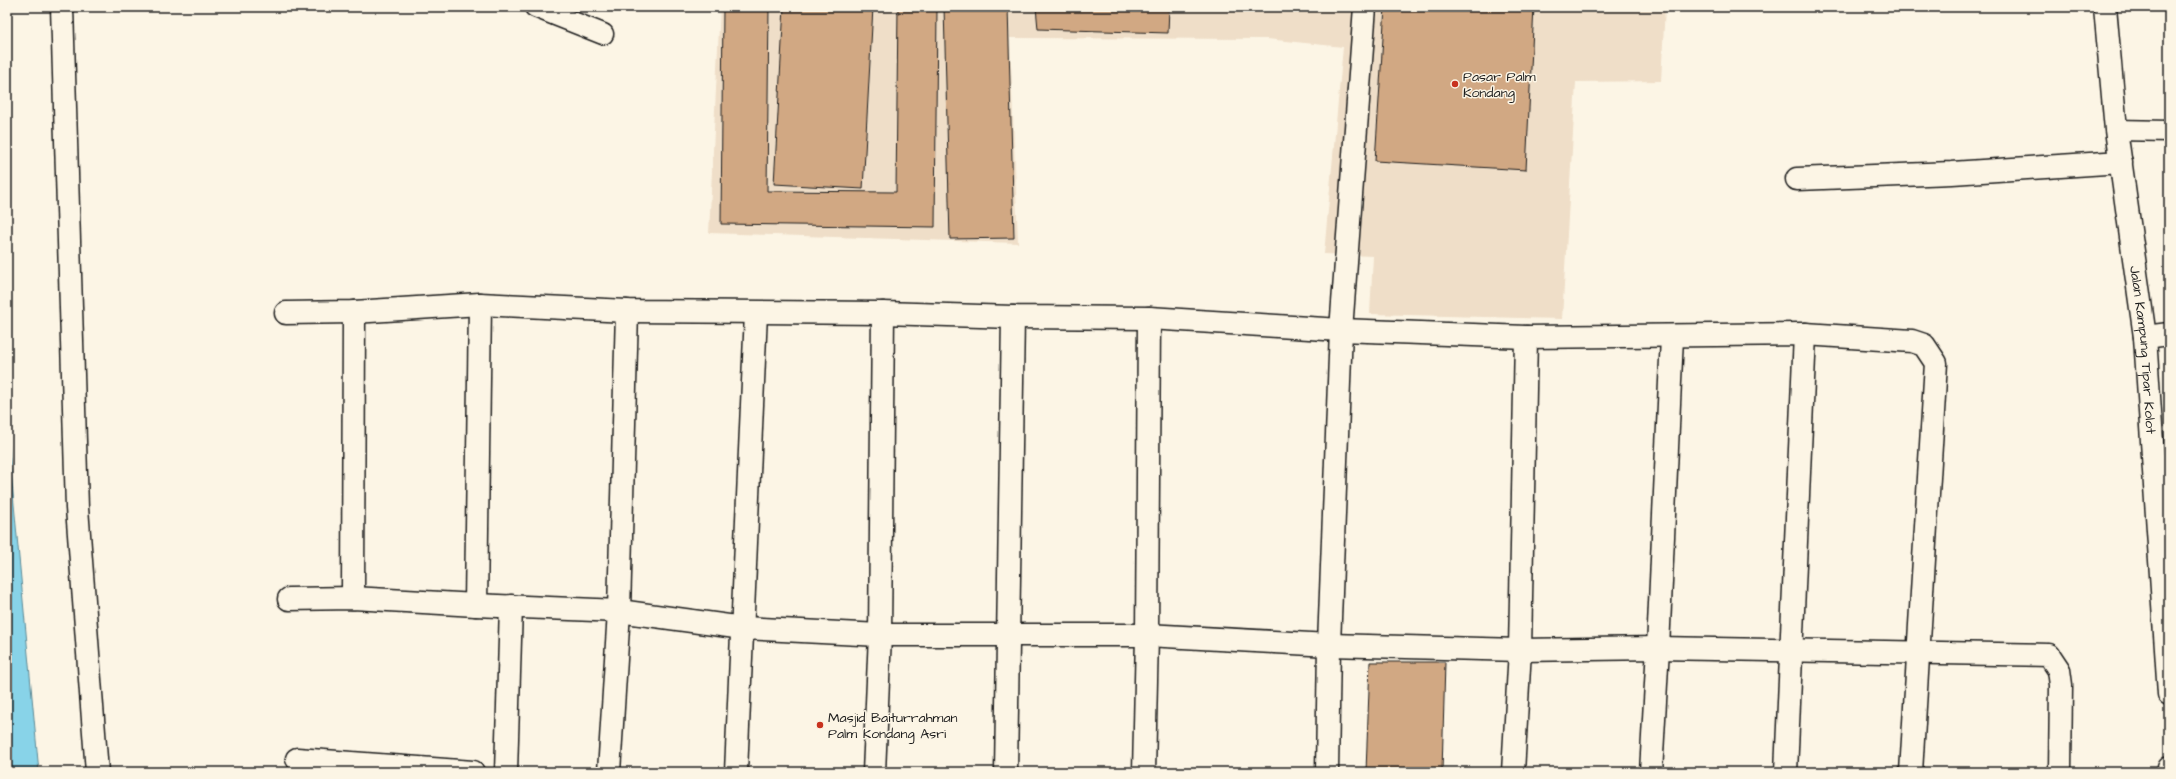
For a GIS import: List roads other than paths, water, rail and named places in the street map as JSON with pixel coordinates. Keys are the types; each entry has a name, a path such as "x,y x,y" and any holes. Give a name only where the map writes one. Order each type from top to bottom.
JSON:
{"street":[{"path":"62,7 77,508 97,772"},
{"path":"1327,772 1328,646 1341,330 1365,7"},
{"name":"Jalan Kampung Tipar Kolot","path":"2105,7 2116,130 2145,337 2169,694"},
{"path":"1797,179 1952,173 2121,162"},
{"path":"476,605 480,304"},
{"path":"286,313 354,312 480,304 627,311 883,313 1013,317 1149,318 1341,330 1526,337 1672,337 1805,334 1912,341 1924,345 1936,363 1917,654 1911,772"},
{"path":"609,772 619,611 627,311"},
{"path":"353,598 354,312"},
{"path":"736,772 756,313"},
{"path":"874,772 880,635 883,313"},
{"path":"1006,772 1013,317"},
{"path":"1144,772 1147,635 1149,318"},
{"path":"1786,772 1805,334"},
{"path":"2145,337 2169,334"},
{"path":"1513,772 1520,650 1526,337"},
{"path":"1651,772 1672,337"},
{"path":"289,599 353,598 619,611 743,628 880,635 1147,635 1328,646 1520,650 1658,648 1917,654 2049,655 2059,670 2061,685 2060,772"},
{"path":"506,772 511,606"},
{"path":"297,759 473,772"}],"lane":[{"path":"536,7 603,34"},
{"path":"2116,130 2169,130"}],"water":[{"path":"7,429 39,772 7,772"}],"place":[{"name":"Pasar Palm Kondang","path":"1455,84"},
{"name":"Masjid Baiturrahman Palm Kondang Asri","path":"820,725"}]}
